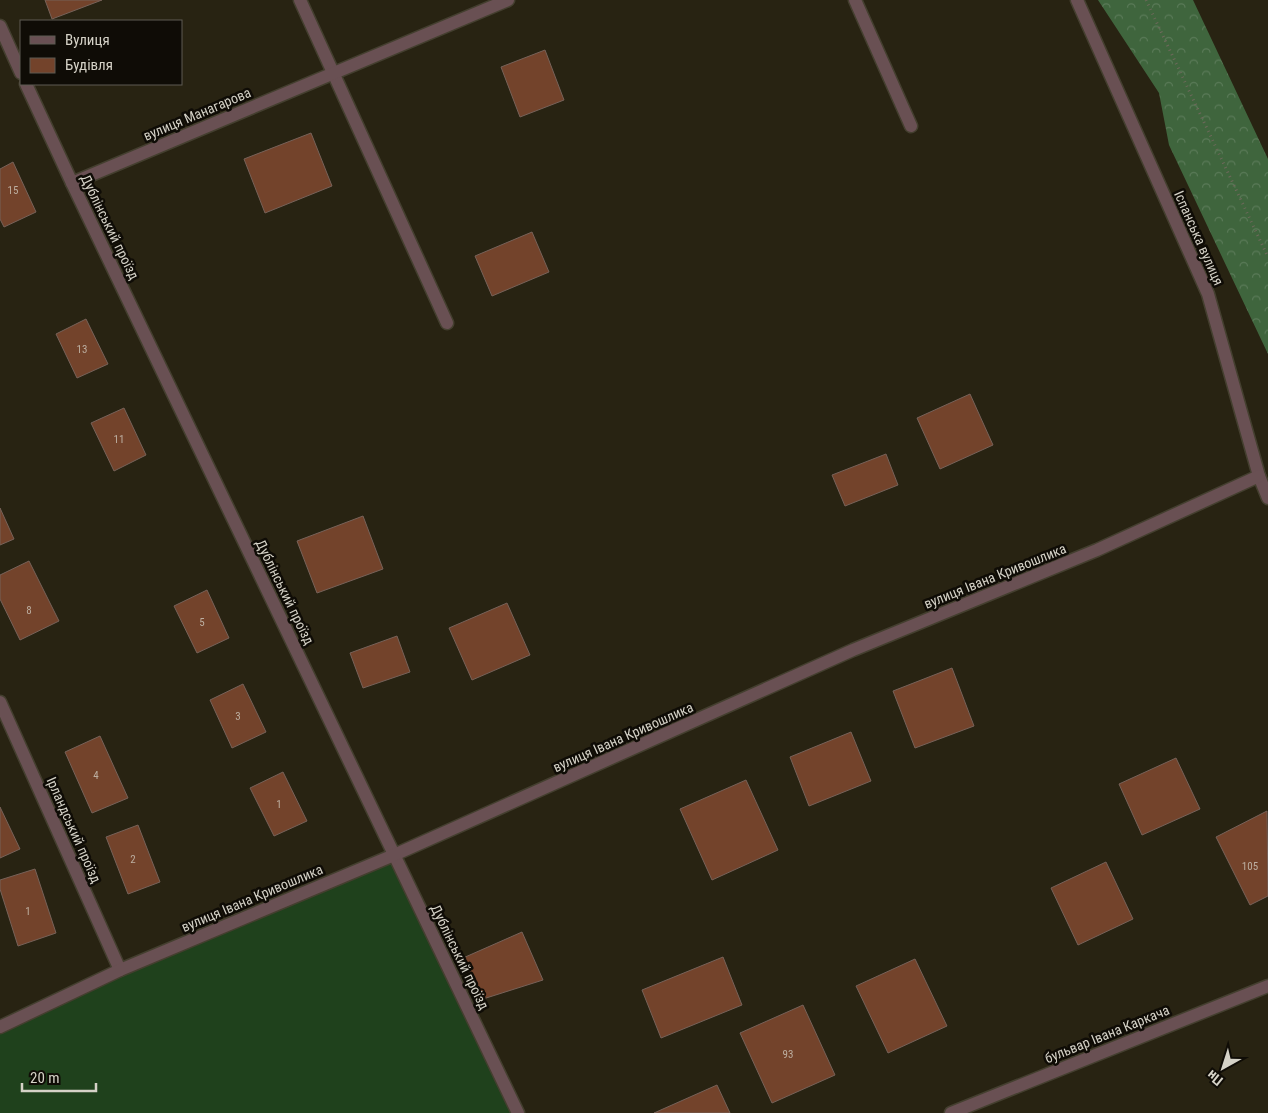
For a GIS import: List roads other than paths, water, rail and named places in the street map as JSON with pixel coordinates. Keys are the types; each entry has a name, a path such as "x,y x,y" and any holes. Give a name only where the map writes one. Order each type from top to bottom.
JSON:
{"street":[{"path":"300,0 446,323"},
{"name":"вулиця Манагарова","path":"72,183 508,0"},
{"path":"855,0 911,126"},
{"name":"Іспанська вулиця","path":"1077,0 1208,294 1259,476 1268,498"},
{"path":"0,26 20,71"},
{"name":"Дублінський проїзд","path":"26,85 518,1113"},
{"name":"вулиця Івана Кривошлика","path":"0,1027 120,970 394,855 853,650 1097,550 1259,476"},
{"name":"Ірландський проїзд","path":"0,702 120,970"},
{"name":"бульвар Івана Каркача","path":"956,1112 1268,986"}]}
